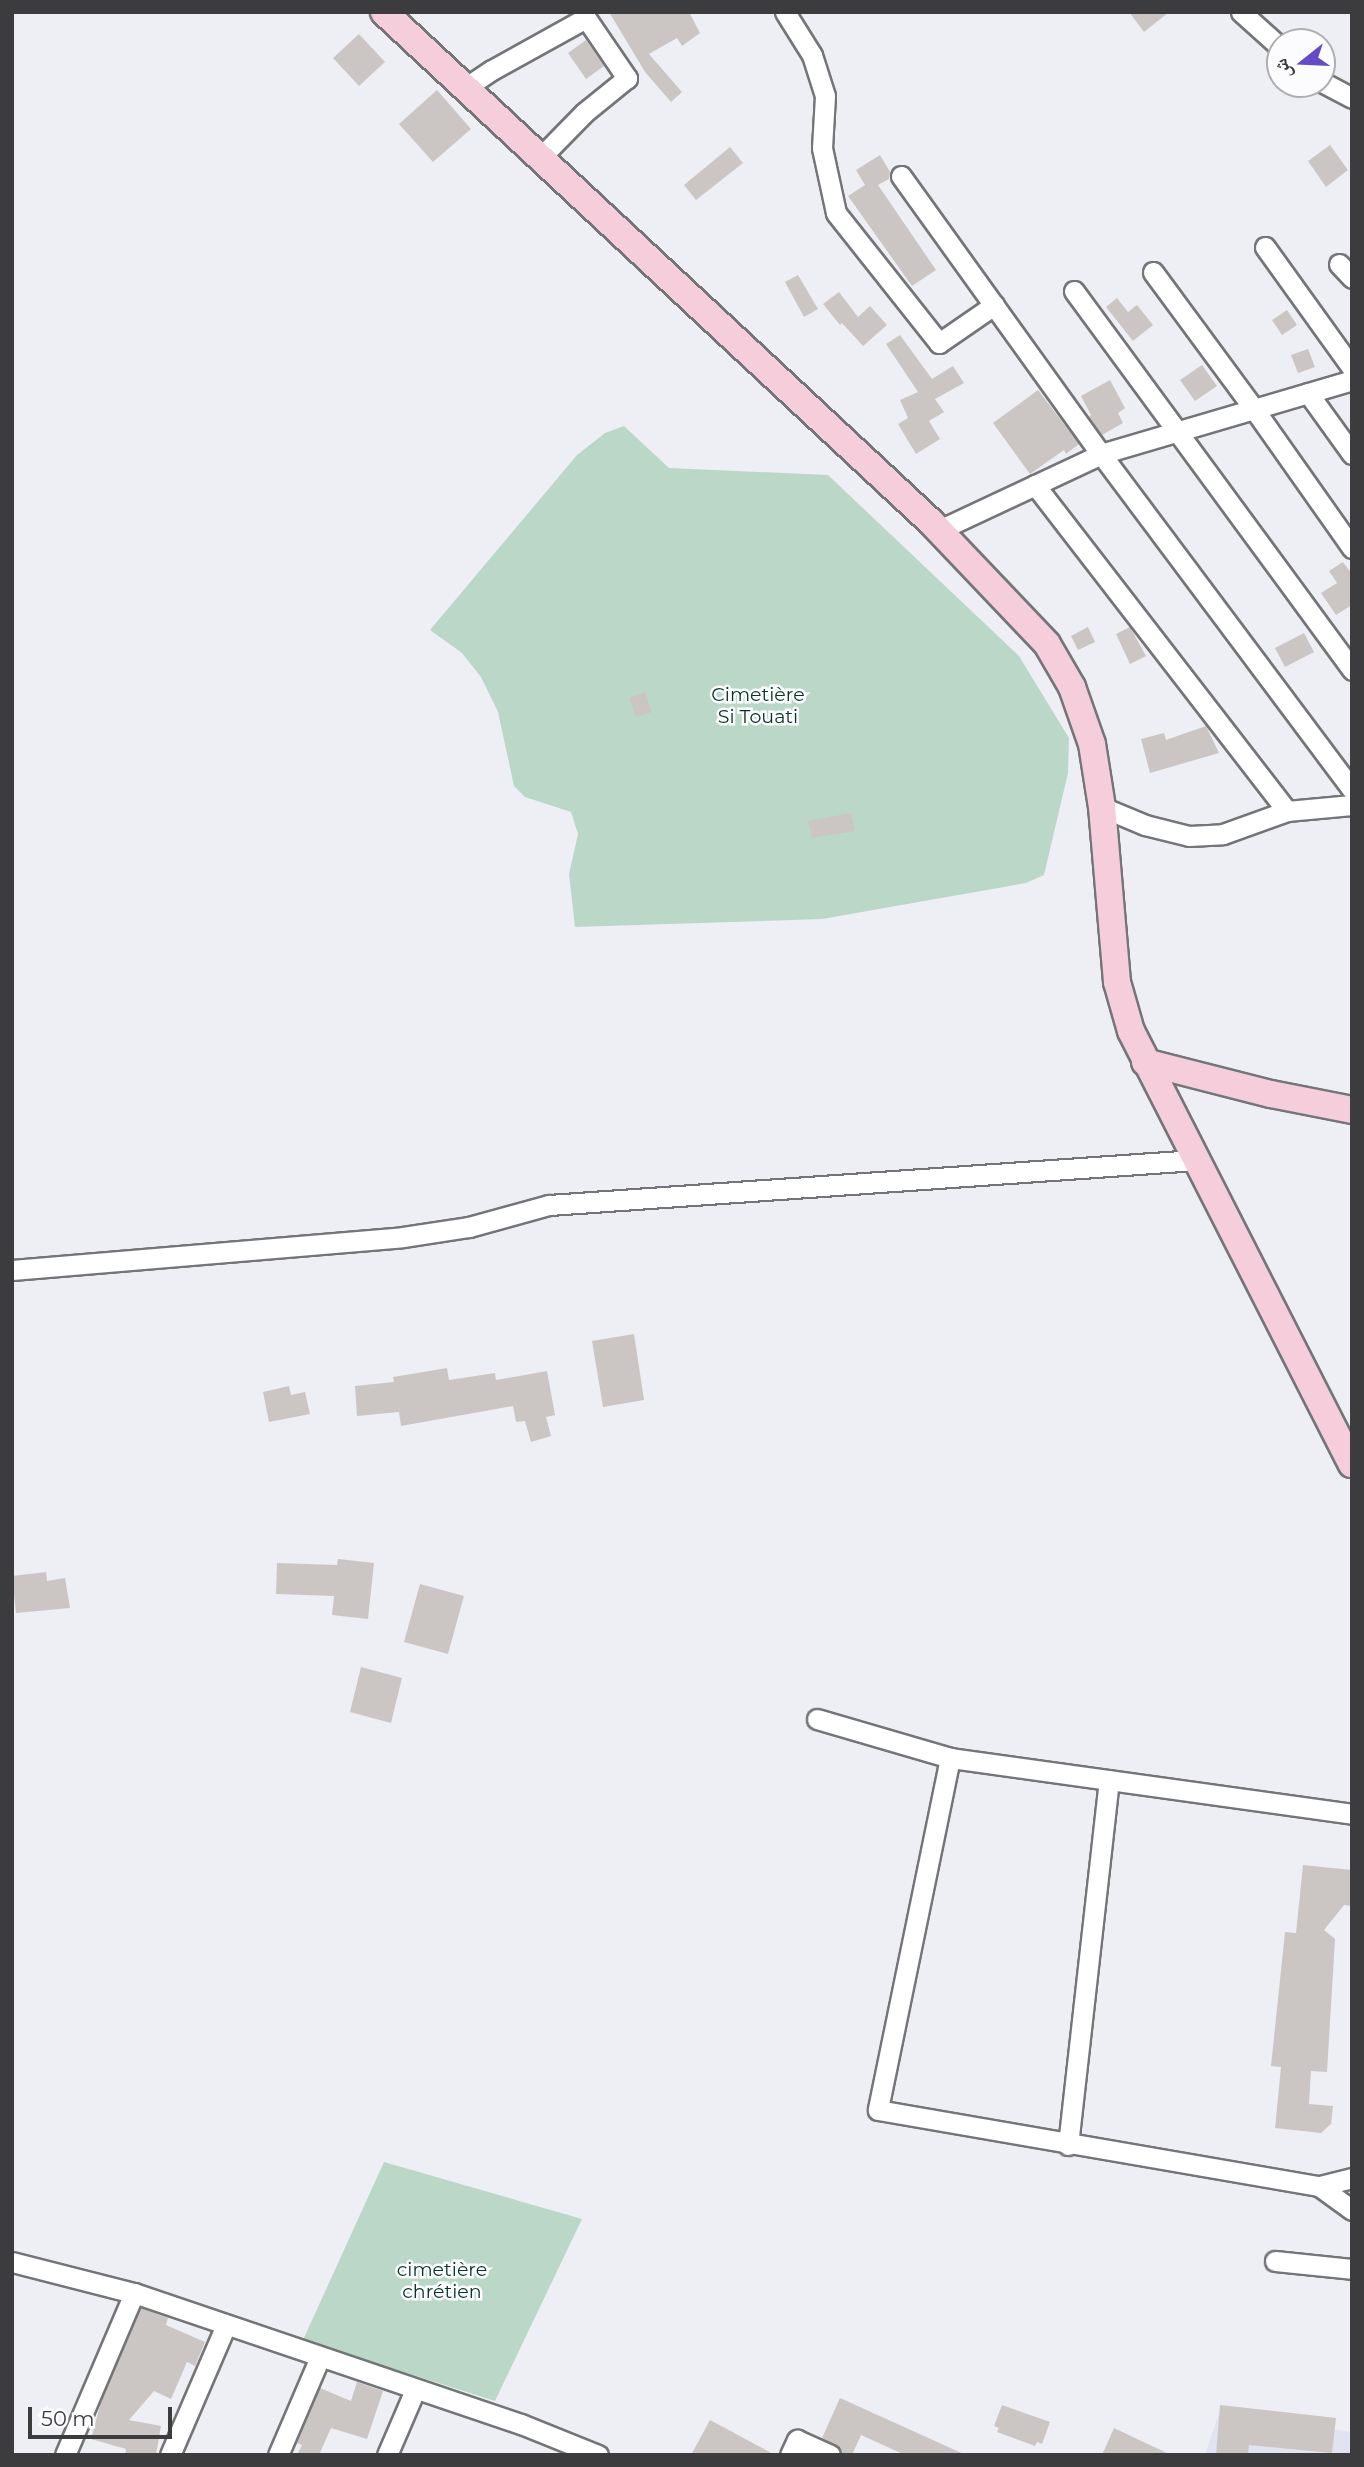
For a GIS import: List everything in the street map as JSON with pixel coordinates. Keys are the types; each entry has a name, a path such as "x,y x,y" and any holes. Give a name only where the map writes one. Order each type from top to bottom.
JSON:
{"main road":[{"path":"384,12 939,530 1053,655 1072,687 1092,744 1102,807 1117,982 1130,1031 1352,1464"},
{"path":"1145,1062 1271,1094 1352,1110"}],"street":[{"path":"785,12 812,55 825,96 822,148 836,213 939,344 994,305"},
{"path":"1241,12 1266,34"},
{"path":"465,88 586,18 627,78 584,113 540,158"},
{"path":"1336,89 1352,98"},
{"path":"901,176 1101,454 1352,789"},
{"path":"1265,247 1352,368"},
{"path":"1153,272 1352,548"},
{"path":"1073,291 1352,670"},
{"path":"939,530 1101,454 1352,380"},
{"path":"1308,393 1352,454"},
{"path":"1035,485 1287,811"},
{"path":"1102,807 1144,825 1189,836 1223,834 1287,811 1352,805"},
{"path":"12,1270 403,1237 469,1227 549,1205 1195,1160"},
{"path":"817,1718 950,1758 1352,1814"},
{"path":"950,1758 878,2110 1068,2145 1319,2186 1352,2178"},
{"path":"1068,2145 1109,1780"},
{"path":"1319,2186 1352,2210"},
{"path":"1275,2261 1352,2269"},
{"path":"12,2262 134,2293 522,2424 598,2455"},
{"path":"65,2455 134,2293"},
{"path":"170,2455 226,2325"},
{"path":"278,2455 320,2357"},
{"path":"387,2455 415,2390"},
{"path":"790,2455 797,2440 830,2455"}],"shaded area":[{"path":"1219,2413 1352,2432 1352,2455 1205,2455"}],"green space":[{"name":"Cimetière Si Touati","path":"624,426 669,468 828,475 1019,656 1069,738 1068,773 1044,875 1026,883 822,919 575,927 569,874 578,834 571,812 525,797 514,786 498,712 481,677 462,653 430,630 577,455 605,433"},
{"name":"cimetière chrétien","path":"384,2162 582,2219 495,2401 303,2340"}],"building":[{"path":"609,12 689,12 700,33 682,46 677,38 649,54 682,92 671,102 645,72"},
{"path":"1129,12 1169,12 1144,32"},
{"path":"359,34 385,62 359,86 333,58"},
{"path":"586,40 604,66 586,79 568,53"},
{"path":"437,90 471,129 433,162 399,124"},
{"path":"1330,145 1348,170 1326,187 1308,161"},
{"path":"730,147 743,163 696,200 684,185"},
{"path":"880,155 890,172 889,179 878,185 936,270 912,286 848,196 865,185 856,170"},
{"path":"798,275 818,309 804,317 785,282"},
{"path":"839,292 858,317 870,306 887,325 863,346 842,323 840,325 823,304"},
{"path":"1117,298 1128,312 1137,305 1153,325 1133,341 1106,307"},
{"path":"1287,310 1297,325 1282,335 1272,320"},
{"path":"900,335 932,379 953,366 964,383 935,399 944,412 929,421 940,439 916,454 898,424 908,418 900,400 918,392 886,344"},
{"path":"1308,349 1315,367 1298,373 1291,355"},
{"path":"1202,365 1217,386 1195,401 1180,380"},
{"path":"1110,380 1125,408 1118,413 1123,423 1102,435 1089,417 1091,415 1081,396"},
{"path":"1038,390 1079,444 1066,454 1064,450 1030,474 993,423"},
{"path":"1343,562 1352,574 1352,605 1336,615 1321,593 1337,583 1329,571"},
{"path":"1088,627 1095,642 1078,650 1071,636"},
{"path":"1130,627 1146,656 1130,664 1116,634"},
{"path":"1304,633 1314,652 1285,667 1275,648"},
{"path":"645,692 652,712 636,717 629,698"},
{"path":"1206,726 1219,753 1150,773 1141,739 1164,733 1166,740"},
{"path":"851,813 855,831 812,838 808,821"},
{"path":"634,1334 644,1400 603,1407 592,1341"},
{"path":"447,1368 449,1380 495,1373 496,1380 547,1371 555,1415 546,1417 551,1436 531,1442 525,1421 516,1422 513,1406 401,1426 399,1412 357,1416 355,1386 394,1382 393,1377"},
{"path":"289,1386 291,1395 305,1392 310,1414 269,1422 263,1392"},
{"path":"338,1559 374,1563 368,1619 332,1615 334,1596 276,1594 277,1563 337,1565"},
{"path":"46,1572 47,1581 65,1578 70,1608 16,1613 12,1576"},
{"path":"420,1584 464,1596 448,1654 404,1642"},
{"path":"361,1667 402,1678 391,1723 350,1712"},
{"path":"1303,1865 1352,1870 1352,1906 1344,1905 1324,1930 1335,1939 1327,2072 1311,2071 1309,2104 1333,2106 1331,2124 1321,2133 1275,2128 1281,2067 1271,2066 1285,1932 1296,1933"},
{"path":"141,2308 168,2318 166,2325 205,2342 195,2366 187,2362 171,2399 154,2391 129,2420 161,2426 156,2455 125,2455 126,2449 91,2439 102,2398"},
{"path":"357,2382 383,2391 367,2439 331,2428 319,2455 297,2455 302,2445 297,2443 320,2388 351,2401"},
{"path":"840,2398 966,2455 905,2455 861,2435 852,2455 842,2455 839,2447 822,2438"},
{"path":"1002,2405 1050,2422 1042,2444 1037,2442 1035,2446 997,2432 999,2428 994,2426"},
{"path":"1220,2405 1336,2418 1332,2453 1249,2445 1248,2455 1216,2455"},
{"path":"710,2420 775,2455 691,2455"},
{"path":"1114,2428 1171,2455 1102,2455"}]}
